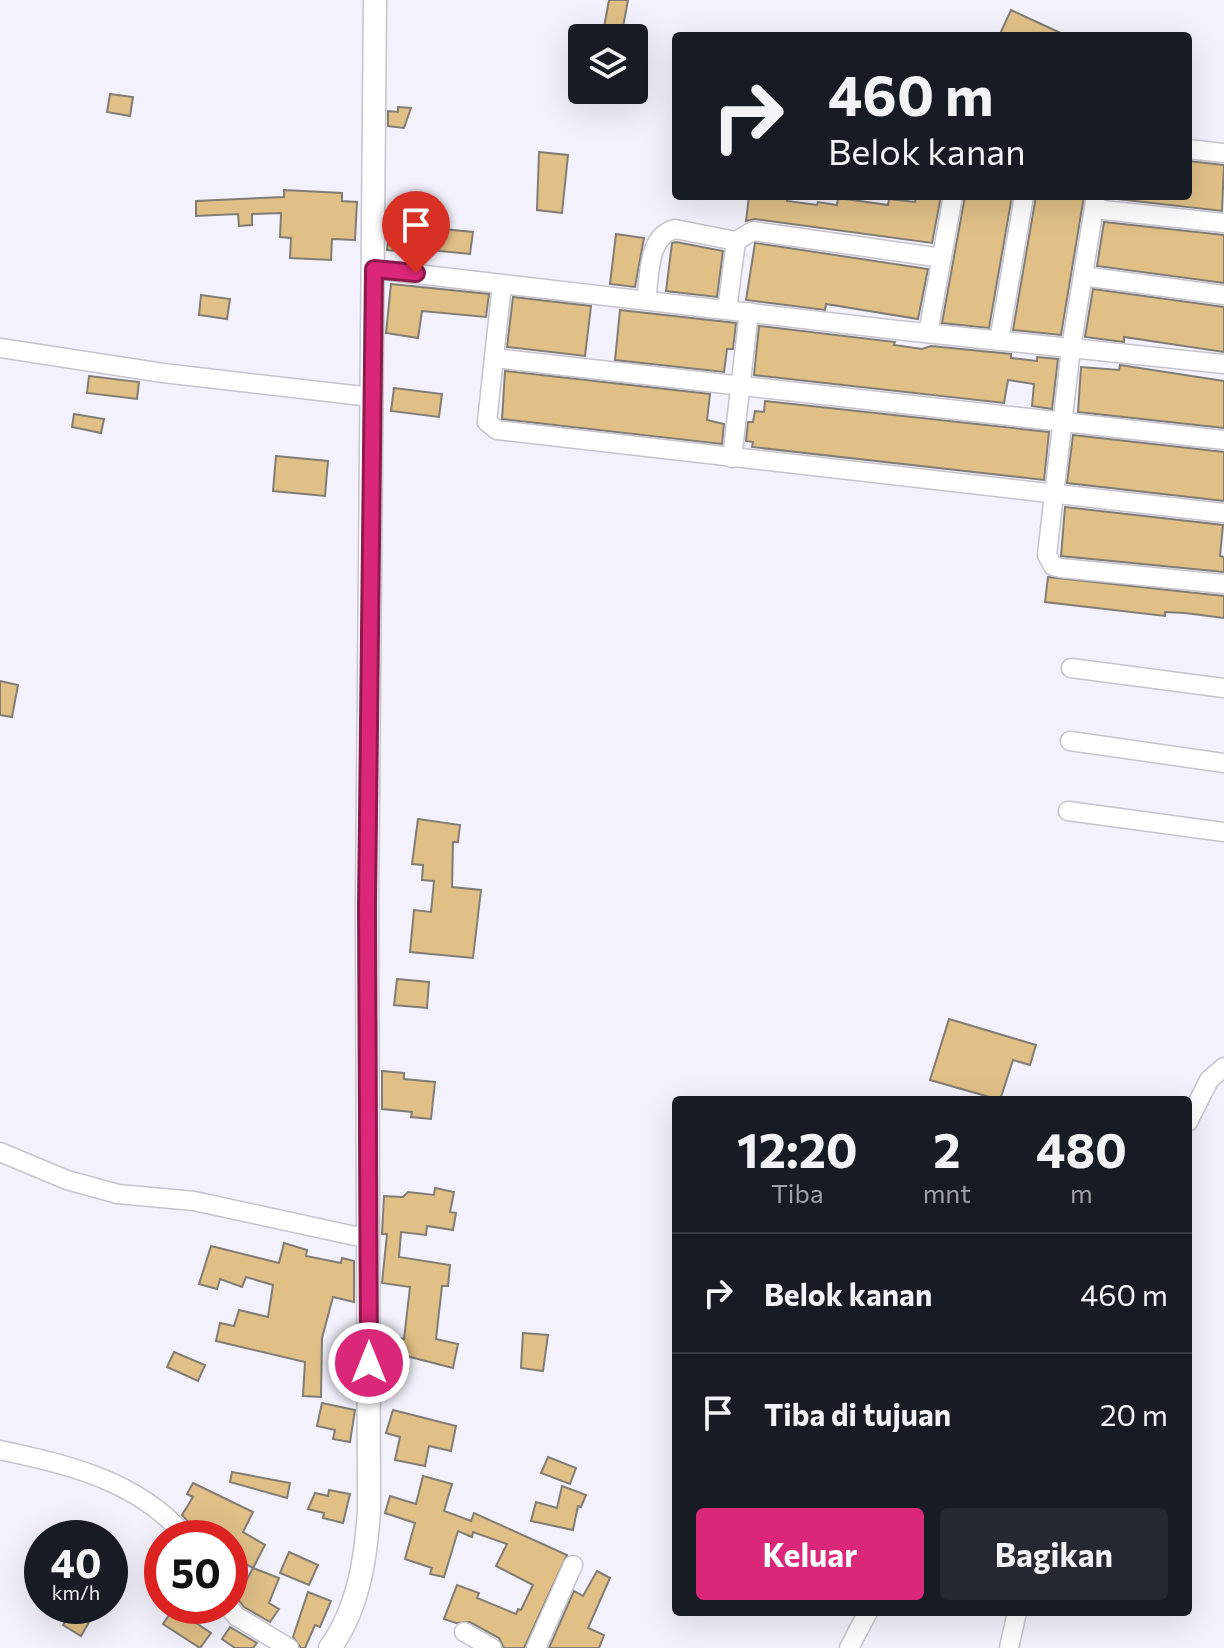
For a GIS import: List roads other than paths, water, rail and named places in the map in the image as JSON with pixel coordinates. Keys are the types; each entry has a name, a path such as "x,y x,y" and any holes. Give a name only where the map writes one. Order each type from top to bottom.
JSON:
{"main road":[{"path":"330,1648 349,1614 362,1572 368,1527 375,0"}],"street":[{"path":"1192,149 1224,153"},
{"path":"928,333 952,200"},
{"path":"999,341 1023,200"},
{"path":"1224,223 1095,203 1071,348 1046,547 1053,566 1224,584"},
{"path":"646,300 654,249 667,231 675,229 736,241 753,231 942,258"},
{"path":"727,310 736,241"},
{"path":"374,269 1224,364"},
{"path":"1083,276 1224,295"},
{"path":"502,284 487,422 497,430 1052,496 1224,513"},
{"path":"732,458 749,312"},
{"path":"0,348 163,373 371,397"},
{"path":"494,358 1224,440"},
{"path":"1071,668 1224,688"},
{"path":"1070,741 1224,763"},
{"path":"1068,811 1224,832"},
{"path":"1192,1114 1209,1080 1224,1067"},
{"path":"0,1152 67,1180 118,1194 194,1201 369,1239"},
{"path":"0,1450 63,1464 138,1494 167,1520"},
{"path":"536,1648 573,1565"},
{"path":"849,1648 866,1616"},
{"path":"1009,1648 1016,1616"},
{"path":"248,1623 289,1648"},
{"path":"464,1632 492,1648"}]}
